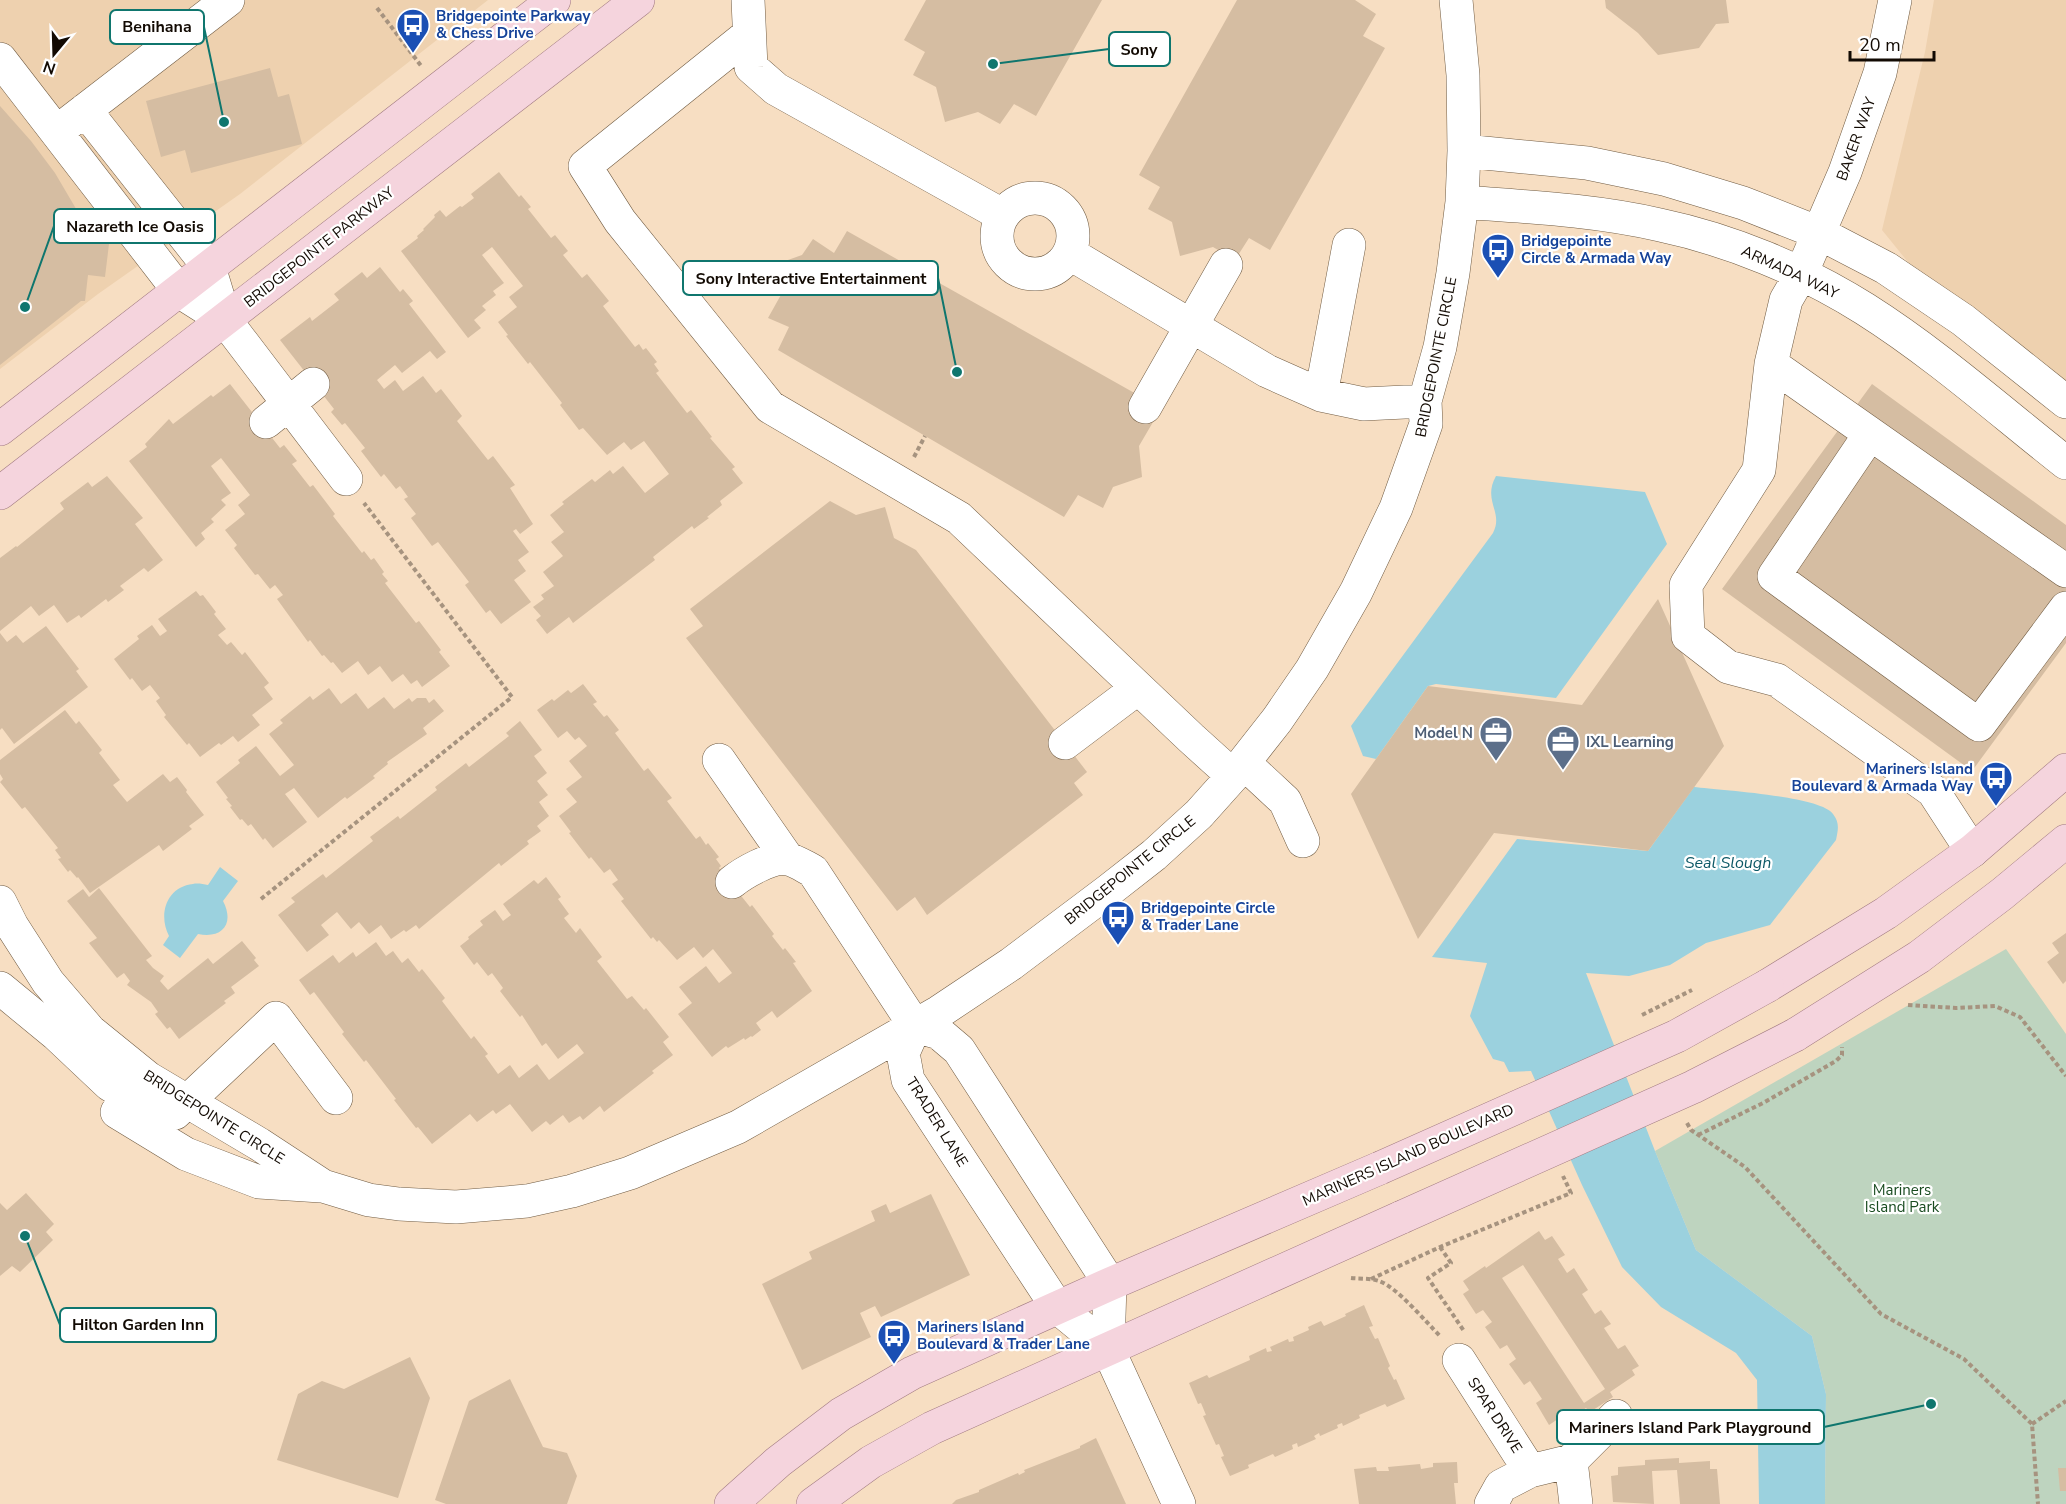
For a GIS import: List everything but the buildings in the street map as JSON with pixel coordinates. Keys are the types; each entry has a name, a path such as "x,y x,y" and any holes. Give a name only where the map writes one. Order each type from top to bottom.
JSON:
{"main road":[{"path":"0,429 554,0"},
{"name":"BRIDGEPOINTE PARKWAY","path":"0,493 638,0"},
{"name":"MARINERS ISLAND BOULEVARD","path":"731,1504 778,1462 841,1414 912,1373 1057,1307 1380,1168 1677,1036 1767,986 1886,913 1972,850 2066,771"},
{"path":"813,1504 871,1462 932,1428 1693,1087 1795,1035 1919,957 2002,894 2066,841"}],"street":[{"path":"56,133 228,0"},
{"path":"748,0 751,68 776,89 1002,215"},
{"name":"BRIDGEPOINTE CIRCLE","path":"0,989 24,1024 57,1060 122,1116 186,1154 259,1182 323,1186 369,1200 399,1204 456,1207 528,1201 572,1191 648,1166 738,1127 963,998 1130,874 1184,828 1239,770 1312,669 1371,563 1396,508 1425,424 1425,400 1440,347 1453,273 1462,202 1464,152 1463,75 1456,0"},
{"name":"BAKER WAY","path":"1895,0 1880,73 1845,172 1801,274 1786,300 1771,364 1759,470 1686,585 1688,636 1728,666 1777,680 1933,791 1972,850"},
{"path":"748,35 585,166 620,221 770,407 959,518 1138,688 1239,770 1285,801 1303,841"},
{"path":"0,59 179,291 225,320 346,479"},
{"path":"85,110 209,267 225,320"},
{"path":"1464,152 1587,163 1664,179 1743,203 1819,233 1886,268 1963,320 2066,402"},
{"path":"1035,198 1047,200 1059,206 1068,216 1072,228 1073,241 1069,253 1052,271 1034,274 1016,270 1006,262 999,251 996,239 997,227 1002,215 1022,200 1035,198"},
{"name":"ARMADA WAY","path":"1462,202 1590,211 1661,225 1737,247 1801,274 1864,308 1926,351 2066,463"},
{"path":"1321,395 1349,245"},
{"path":"1069,253 1268,371 1321,395 1364,404 1425,400"},
{"path":"1145,407 1226,265"},
{"path":"1771,364 2066,571"},
{"path":"1870,434 1774,576 1978,725 2066,608"},
{"path":"1065,743 1138,688"},
{"path":"719,760 787,858 813,871 915,1026 939,1033 959,1050 1110,1284"},
{"path":"732,882 744,873 769,862 787,858"},
{"name":"BRIDGEPOINTE CIRCLE","path":"0,902 12,926 48,982 90,1031 148,1078 323,1186"},
{"path":"0,989 56,1034 109,1084 152,1111 175,1113 276,1018 336,1098"},
{"name":"TRADER LANE","path":"915,1026 903,1053 908,1080 1057,1307 1108,1349 1179,1504"},
{"name":"TRADER LANE","path":"1108,1349 1110,1284"},
{"name":"SPAR DRIVE","path":"1459,1360 1530,1471"},
{"path":"1576,1504 1571,1461 1616,1416"},
{"name":"SPAR DRIVE","path":"1491,1504 1501,1486 1530,1471 1571,1461"}],"path":[{"path":"377,8 440,89"},
{"path":"261,899 512,696 346,479"},
{"path":"1638,1019 1694,989"},
{"path":"1908,1005 1956,1008 1995,1006 2020,1017 2066,1076"},
{"path":"1698,1135 1765,1102 1836,1061 1842,1055 1842,1047"},
{"path":"1686,1120 1691,1130 1744,1167 1881,1314 1964,1359 2032,1424 2038,1504"},
{"path":"1351,1278 1382,1282 1405,1300 1452,1348 1459,1360"},
{"path":"2032,1424 2066,1401"}],"shaded area":[{"path":"0,0 488,0 240,194 98,294 0,369"},
{"path":"1934,0 2066,0 2066,384 1916,272 1882,230 1925,52"}],"green space":[{"name":"Mariners Island Park","path":"2006,949 2066,1034 2066,1504 1825,1504 1826,1394 1812,1336 1696,1250 1655,1151"}],"water":[{"path":"1496,476 1645,492 1667,544 1556,698 1436,684 1428,686 1376,759 1363,756 1351,726 1493,533 1496,519 1491,493"},
{"name":"Seal Slough","path":"1694,787 1790,798 1825,808 1837,820 1836,840 1770,925 1706,943 1670,965 1629,976 1586,973 1696,1250 1812,1336 1826,1394 1825,1504 1759,1504 1757,1380 1736,1353 1661,1307 1622,1267 1531,1071 1509,1072 1504,1062 1493,1059 1470,1016 1487,963 1432,957 1517,839 1648,851"},
{"path":"220,867 238,881 223,901 228,917 227,923 220,932 198,934 180,958 163,945 169,936 164,919 167,903 176,890 184,886 208,885"}],"place":[{"name":"Bridgepointe Parkway & Chess Drive","path":"413,54"},
{"name":"Sony","path":"993,64"},
{"name":"Benihana","path":"224,122"},
{"name":"Bridgepointe Circle & Armada Way","path":"1498,279"},
{"name":"Nazareth Ice Oasis","path":"25,307"},
{"name":"Sony Interactive Entertainment","path":"957,372"},
{"name":"Model N","path":"1496,762"},
{"name":"IXL Learning","path":"1563,771"},
{"name":"Mariners Island Boulevard & Armada Way","path":"1996,807"},
{"name":"Bridgepointe Circle & Trader Lane","path":"1118,946"},
{"name":"Hilton Garden Inn","path":"25,1236"},
{"name":"Mariners Island Boulevard & Trader Lane","path":"894,1365"},
{"name":"Mariners Island Park Playground","path":"1931,1404"}]}
